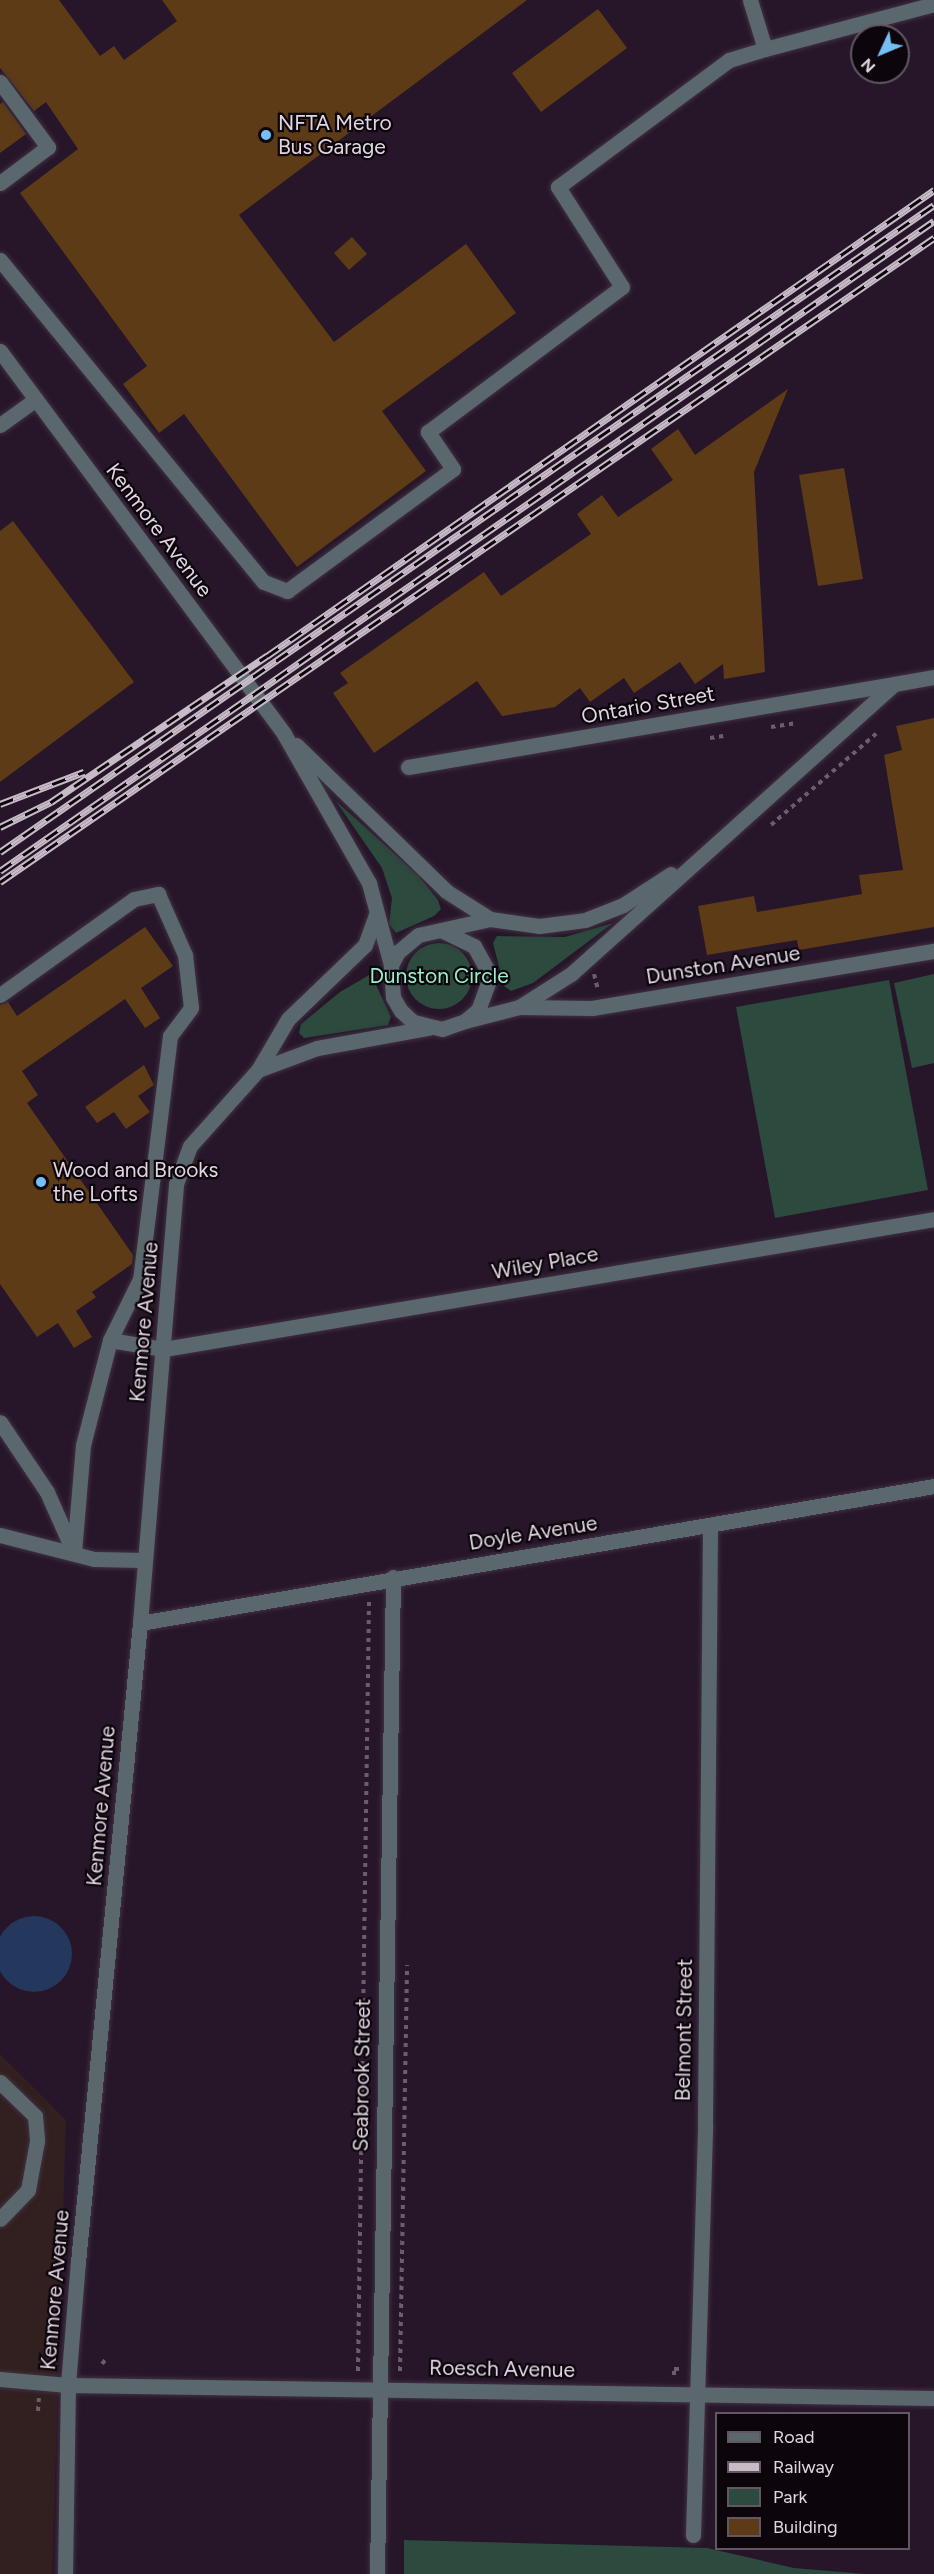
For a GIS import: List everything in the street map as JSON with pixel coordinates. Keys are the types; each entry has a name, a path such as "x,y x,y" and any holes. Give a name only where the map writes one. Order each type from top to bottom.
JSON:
{"street":[{"path":"750,0 765,50"},
{"path":"0,260 264,582 287,591 453,469 428,432 622,287 558,187 729,60 934,4"},
{"path":"0,82 48,147 0,183"},
{"name":"Kenmore Avenue","path":"0,351 284,734 369,883 375,915 364,945 288,1019 258,1070 190,1146 176,1184 140,1623 68,2385 65,2574"},
{"path":"0,425 36,399"},
{"name":"Ontario Street","path":"408,767 934,677"},
{"path":"375,915 391,965 393,997 401,1011 428,1028 465,1021 519,1006 571,974 894,684"},
{"name":"Kenmore Avenue","path":"284,734 447,892"},
{"path":"353,958 441,930 490,919 539,926 585,920 623,905 711,848"},
{"path":"447,892 490,919"},
{"path":"447,892 487,969 484,997 465,1021"},
{"path":"0,995 134,898 158,894 185,955 191,1008 170,1036 140,1279 110,1340 83,1445 74,1553"},
{"path":"441,930 464,938 482,956"},
{"path":"391,965 408,941"},
{"name":"Dunston Avenue","path":"519,1006 592,1008 934,951"},
{"name":"Kenmore Avenue","path":"258,1070 317,1048 428,1028"},
{"name":"Wiley Place","path":"110,1340 164,1349 934,1219"},
{"path":"0,1422 47,1492 74,1553"},
{"name":"Doyle Avenue","path":"140,1623 393,1577 934,1486"},
{"name":"Belmont Street","path":"693,2535 705,2124 710,1525"},
{"path":"0,1535 74,1553 144,1560"},
{"name":"Seabrook Street","path":"377,2574 393,1577"},
{"path":"0,2082 35,2116 37,2141 28,2190 0,2219"},
{"name":"Roesch Avenue","path":"0,2379 68,2385 934,2398"}],"path":[{"path":"771,727 797,723"},
{"path":"771,825 879,731"},
{"path":"710,738 728,735"},
{"path":"594,974 598,988"},
{"name":"Seabrook Street","path":"358,2371 369,1599"},
{"name":"Seabrook Street","path":"399,2372 402,2366 407,1961"},
{"path":"102,2364 106,2359"},
{"path":"674,2369 674,2375"},
{"path":"38,2411 39,2403"}],"shaded area":[{"path":"0,2054 66,2120 52,2574 0,2574"}],"green space":[{"name":"Dunston Circle","path":"335,800 418,875 438,900 441,909 434,916 396,933 389,924 392,898 382,868"},
{"name":"Dunston Circle","path":"613,923 533,983 511,991 504,986 493,943 497,936 565,937"},
{"name":"Dunston Circle","path":"433,943 445,943 457,948 467,958 472,976 470,989 457,1004 445,1009 433,1009 421,1004 411,994 406,982 406,970 411,958 421,948"},
{"name":"Dunston Circle","path":"371,974 391,1017 388,1025 304,1038 299,1033 301,1024 340,992"},
{"path":"934,974 934,1063 912,1068 894,983"},
{"path":"889,980 928,1190 775,1218 736,1007"},
{"path":"404,2540 707,2548 794,2568 866,2574 404,2574"}],"water":[{"path":"34,1916 55,1922 66,1933 71,1947 71,1961 66,1975 49,1989 34,1992 19,1989 7,1981 -1,1969 -1,1939 7,1927 19,1919"}],"building":[{"path":"0,0 59,0 100,56 114,46 124,60 177,21 162,0 527,0 239,215 334,342 466,244 516,313 382,411 426,471 297,567 184,414 159,433 123,384 147,366 20,193 78,149 46,102 34,111 0,68"},
{"path":"598,9 627,48 541,112 512,73"},
{"path":"3,102 26,134 0,153 0,104"},
{"path":"352,237 367,254 349,270 334,253"},
{"path":"788,389 754,472 765,672 724,679 723,664 695,684 680,662 634,693 624,678 590,702 580,688 555,707 502,716 477,681 374,753 333,693 348,683 340,673 484,572 501,596 591,534 577,514 602,495 618,517 673,480 651,449 678,429 695,455"},
{"path":"844,468 863,579 818,586 799,475"},
{"path":"13,521 134,682 0,782 0,531"},
{"path":"934,718 934,927 799,950 797,940 707,955 698,906 754,896 757,912 862,894 859,875 903,870 884,755 902,750 896,726"},
{"name":"Wood and Brooks the Lofts","path":"145,927 173,966 141,988 160,1018 145,1028 125,999 22,1071 38,1095 27,1103 133,1255 132,1264 92,1292 96,1297 76,1311 92,1337 74,1348 58,1323 37,1337 0,1284 0,1005 8,1002 17,1016"},
{"path":"144,1065 154,1085 138,1096 150,1112 126,1129 114,1112 97,1123 85,1107"}],"railway":[{"path":"0,827 51,802 267,656 934,190"},
{"path":"0,852 934,205"},
{"path":"0,871 934,221"},
{"path":"0,882 934,238"},
{"path":"0,804 84,772"}],"place":[{"name":"NFTA Metro Bus Garage","path":"266,135"},
{"name":"Wood and Brooks the Lofts","path":"41,1182"}]}
